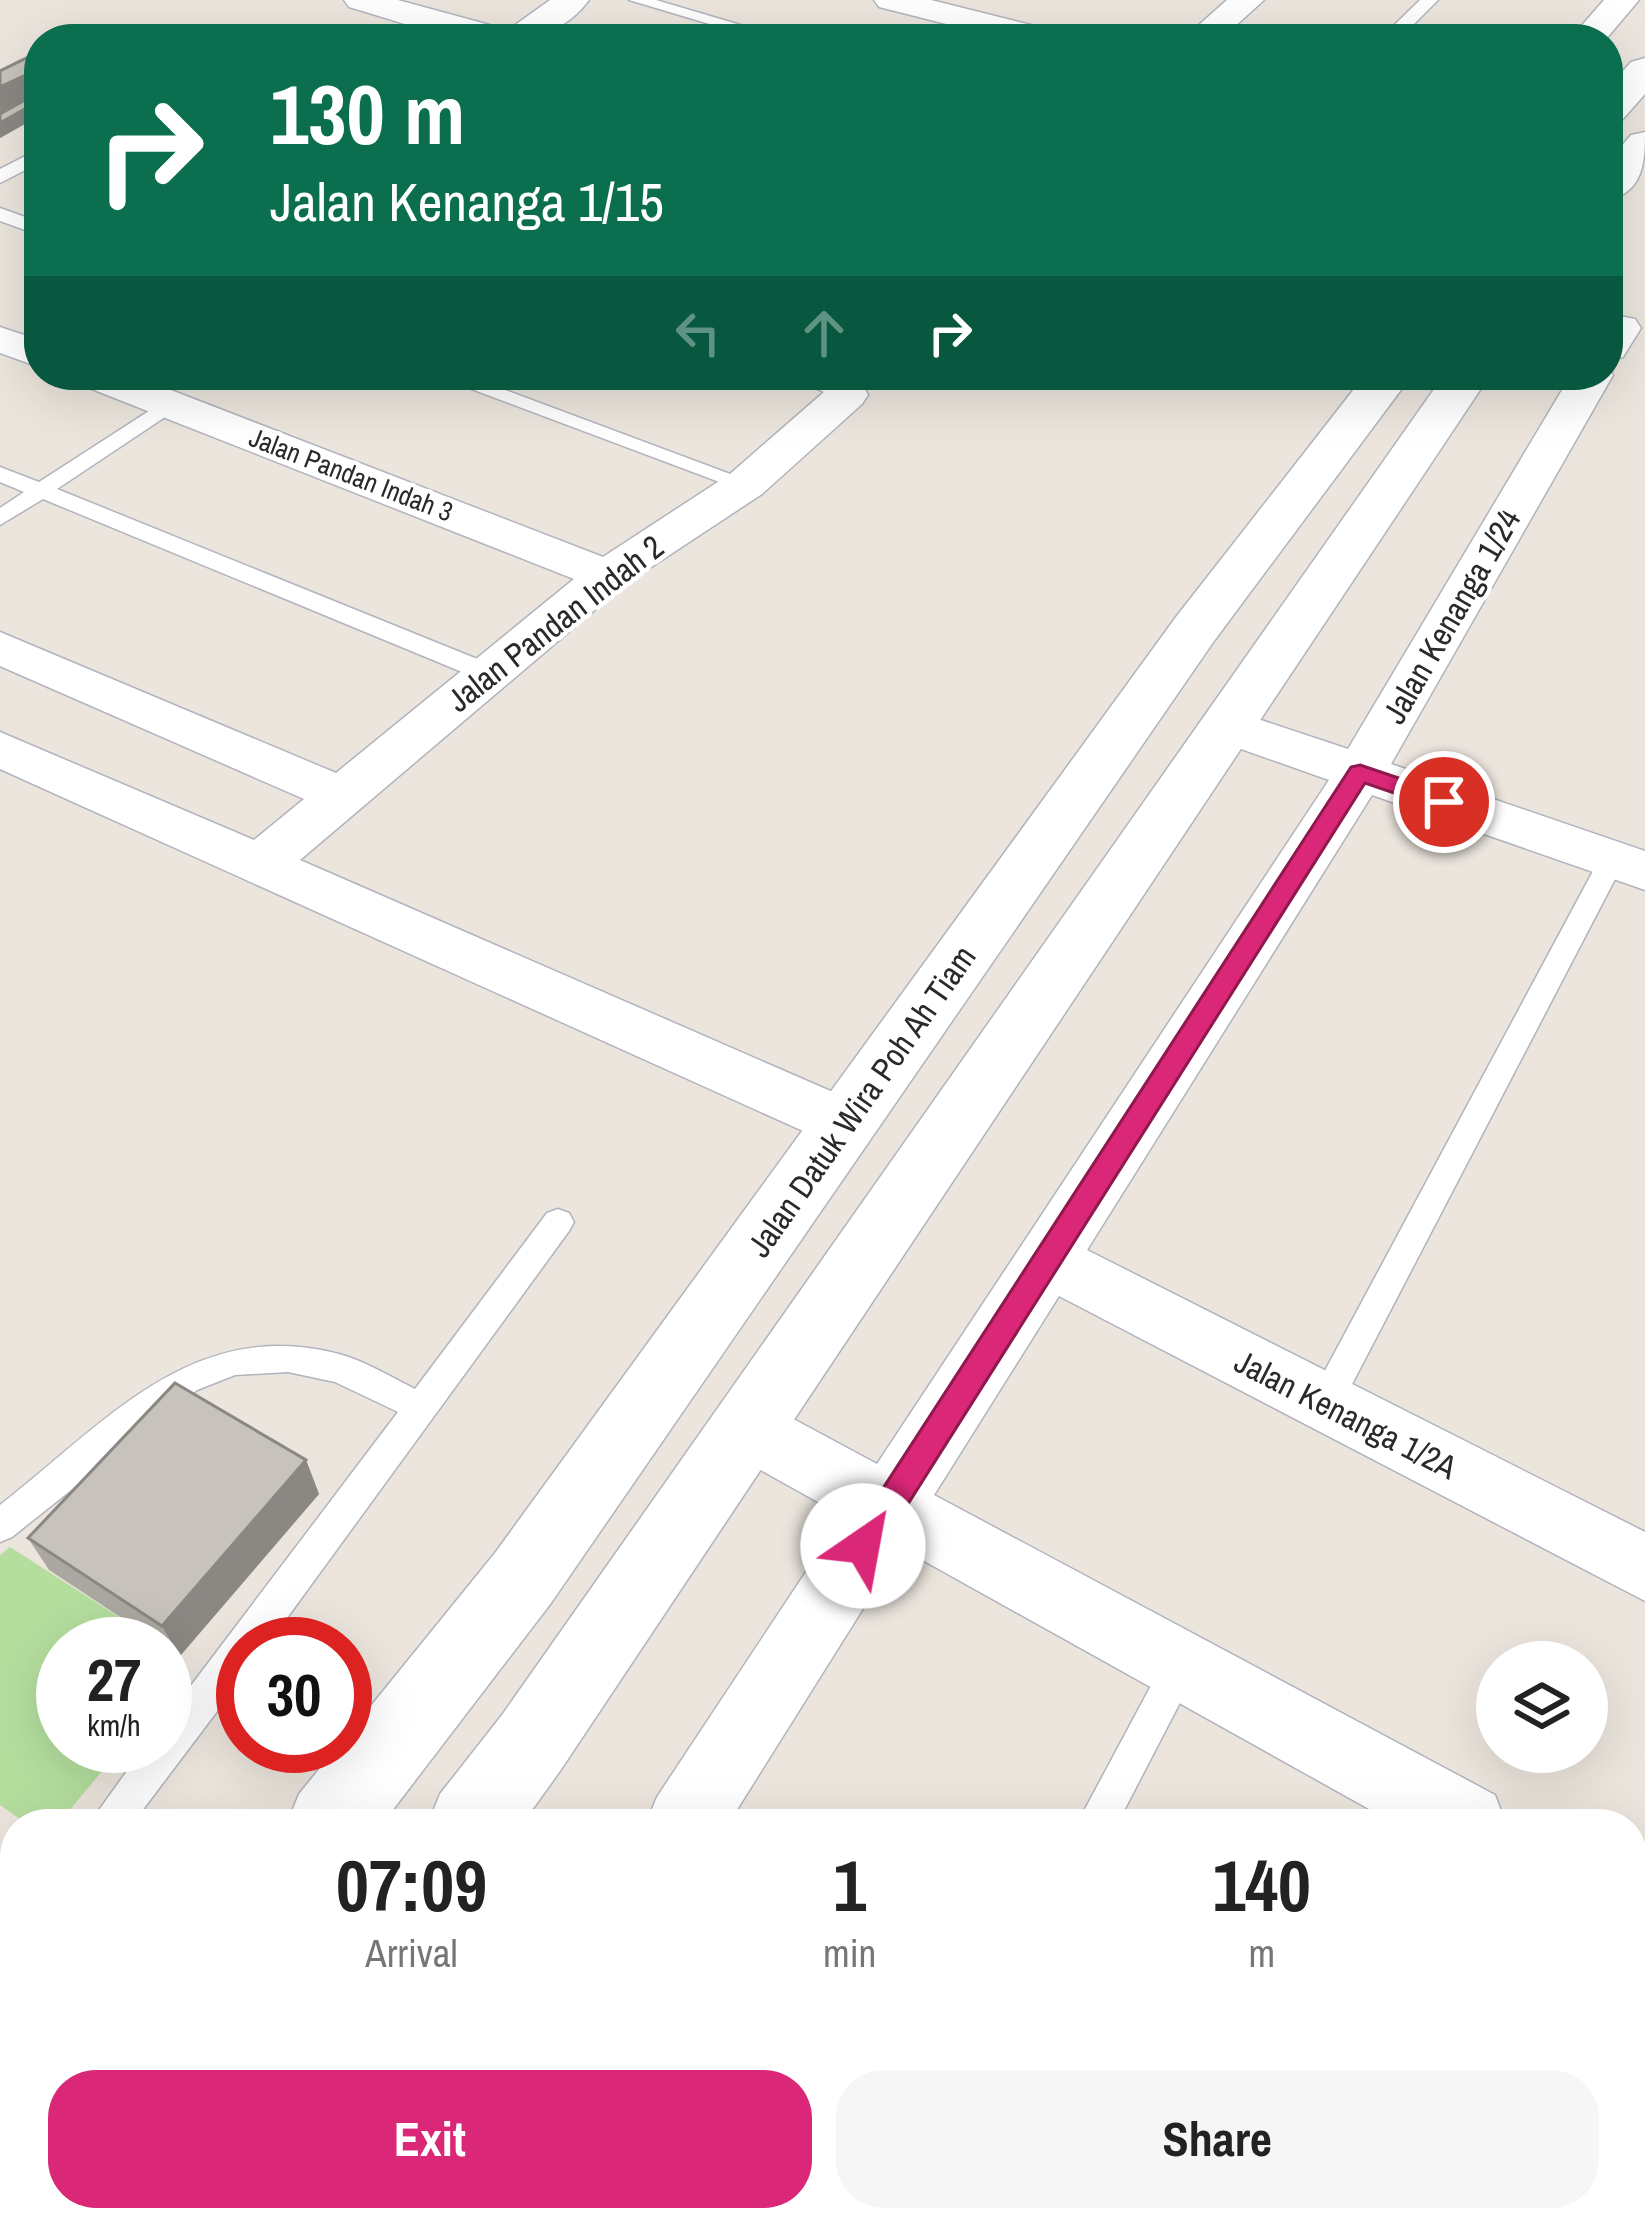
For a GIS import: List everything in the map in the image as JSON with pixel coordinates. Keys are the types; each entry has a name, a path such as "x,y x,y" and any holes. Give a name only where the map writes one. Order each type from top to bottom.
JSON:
{"street":[{"path":"362,0 448,24"},
{"path":"539,24 572,0"},
{"path":"890,0 987,24"},
{"path":"1220,24 1247,0"},
{"path":"1600,24 1622,0"},
{"path":"1623,95 1645,70"},
{"name":"Jalan Pandan Indah 3","path":"133,390 608,575"},
{"name":"Jalan Pandan Indah 2","path":"260,864 608,575 746,484 847,394 843,390"},
{"name":"Jalan Datuk Wira Poh Ah Tiam","path":"337,1809 371,1742 523,1578 1195,629 1378,390"},
{"path":"480,1809 747,1428 1457,390"},
{"name":"Jalan Kenanga 1/24","path":"694,1809 1360,772 1583,390"},
{"path":"1195,629 1185,682 1194,706 1228,726 1628,866"},
{"path":"0,647 341,795"},
{"path":"978,936 1054,856 1132,757 1155,737 1182,728 1228,726"},
{"path":"0,749 844,1124"},
{"path":"747,1428 733,1354 739,1314 761,1243"},
{"name":"Jalan Kenanga 1/2A","path":"1047,1260 1645,1568"},
{"path":"747,1428 1444,1809"},
{"path":"523,1578 615,1490 670,1459 747,1428"}],"lane":[{"path":"637,0 724,24"},
{"path":"1405,24 1430,0"},
{"path":"486,390 746,484"},
{"path":"0,518 169,404"},
{"path":"0,474 488,673"},
{"path":"1325,1403 1628,866"},
{"path":"266,1617 558,1222"},
{"path":"0,1526 185,1380 234,1361 288,1358 341,1370 422,1408"},
{"path":"1104,1809 1181,1666"},
{"path":"119,1809 216,1683"}],"green space":[{"path":"10,1547 119,1617 36,1617 36,1773 100,1773 70,1809 6,1809 0,1805 0,1555"}],"building":[{"path":"24,59 24,76 0,87 0,71"},
{"path":"24,101 24,109 0,123 0,114"},
{"path":"175,1383 306,1460 170,1617 148,1617 28,1538"}],"route":[{"path":"863,1546 1360,772 1444,802"}]}
